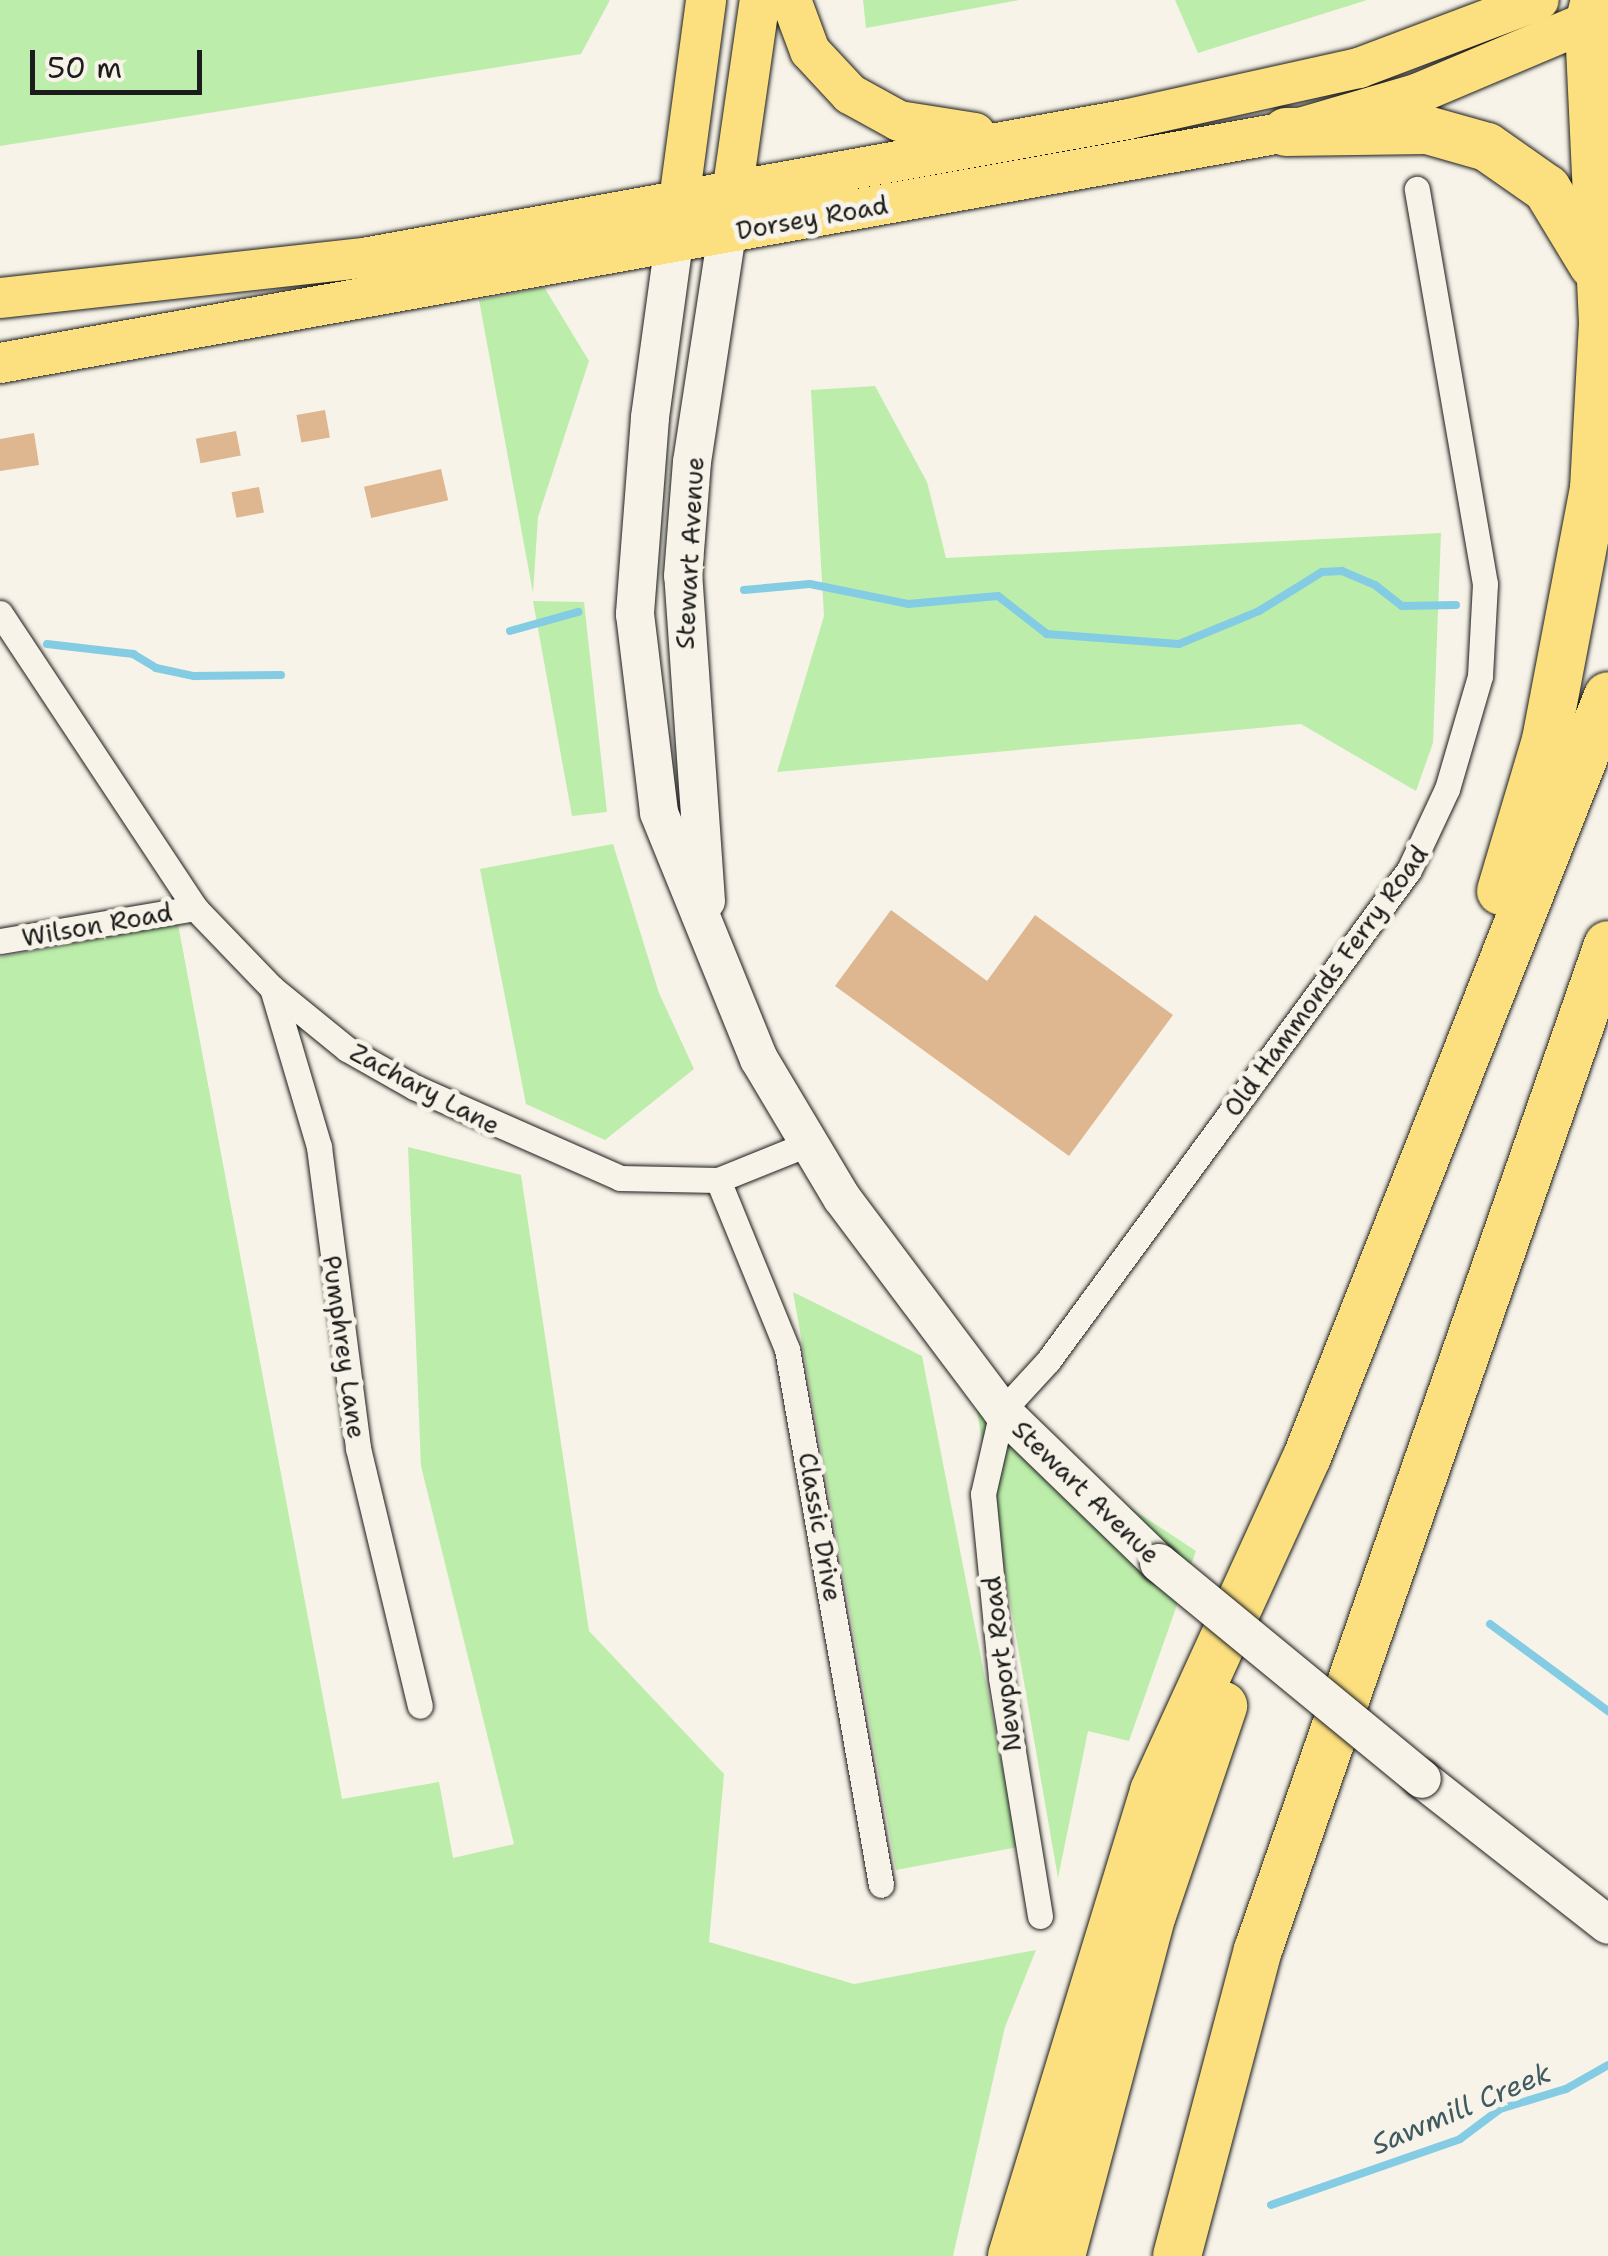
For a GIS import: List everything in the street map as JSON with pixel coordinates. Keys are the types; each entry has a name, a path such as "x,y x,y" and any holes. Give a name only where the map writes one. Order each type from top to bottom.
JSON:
{"highway":[{"path":"1414,1186 1546,740 1584,567 1601,398 1597,12"},
{"path":"1286,132 1428,130 1488,147 1547,190 1598,275"},
{"path":"1012,2256 1154,1791 1307,1456 1608,696"},
{"path":"1177,2256 1258,1950 1608,945"},
{"path":"1508,1228 1608,1018"},
{"path":"1061,2256 1152,1915 1307,1456"}],"main road":[{"path":"674,242 706,0"},
{"path":"727,233 760,0"},
{"path":"791,0 810,51 872,108 932,129 1024,138"},
{"name":"Dorsey Road","path":"0,298 369,257 1024,138 1331,76 1407,54 1539,0"},
{"name":"Dorsey Road","path":"0,363 1286,132 1420,92 1597,12"}],"street":[{"name":"Old Hammonds Ferry Road","path":"1002,1411 1048,1361 1409,870 1448,789 1480,676 1485,584 1417,190"},
{"name":"Stewart Avenue","path":"708,935 683,576 692,462 727,233"},
{"name":"Stewart Avenue","path":"674,242 640,515 636,651 659,813 759,1059 807,1144 908,1293 1002,1411 1159,1563 1422,1779 1608,1925"},
{"name":"Zachary Lane","path":"0,613 195,908 272,988 346,1049 414,1088 587,1168 654,1183 718,1180 807,1144"},
{"name":"Wilson Road","path":"0,942 195,908"},
{"name":"Pumphrey Lane","path":"272,988 318,1147 358,1448 420,1706"},
{"name":"Classic Drive","path":"718,1180 787,1348 881,1885"},
{"name":"Newport Road","path":"1002,1411 983,1494 1001,1677 1040,1916"}],"green space":[{"path":"0,0 610,0 581,54 0,146"},
{"path":"863,0 1019,0 866,28"},
{"path":"1175,0 1367,0 1198,53"},
{"path":"544,287 589,361 538,517 533,593 479,300"},
{"path":"875,386 927,482 946,558 1441,533 1433,743 1416,791 1301,724 777,772 824,616 811,390"},
{"path":"533,601 584,602 607,812 572,816"},
{"path":"613,844 659,993 694,1069 605,1140 526,1104 480,869"},
{"path":"178,924 342,1799 439,1782 453,1858 514,1844 421,1466 408,1147 521,1175 589,1631 724,1774 709,1942 854,1984 1036,1950 1005,2027 953,2256 0,2256 0,957"},
{"path":"793,1292 922,1356 1018,1847 896,1870"},
{"path":"976,1406 1196,1551 1129,1741 1088,1731 1058,1878"}],"building":[{"path":"325,410 330,438 301,443 296,415"},
{"path":"236,431 241,456 201,463 196,439"},
{"path":"34,433 39,465 0,471 0,439"},
{"path":"441,469 448,500 371,518 364,487"},
{"path":"259,487 264,513 236,518 232,492"},
{"path":"891,910 987,981 1035,915 1173,1015 1069,1156 835,986"}],"waterway":[{"path":"744,590 810,584 908,604 998,596 1047,634 1179,644 1259,611 1322,572 1342,571 1375,585 1402,606 1456,605"},
{"path":"510,631 578,612"},
{"path":"47,644 133,654 156,668 194,676 281,675"},
{"path":"1490,1624 1608,1711"},
{"name":"Sawmill Creek","path":"1271,2205 1460,2139 1500,2109 1566,2089 1608,2065"}]}
